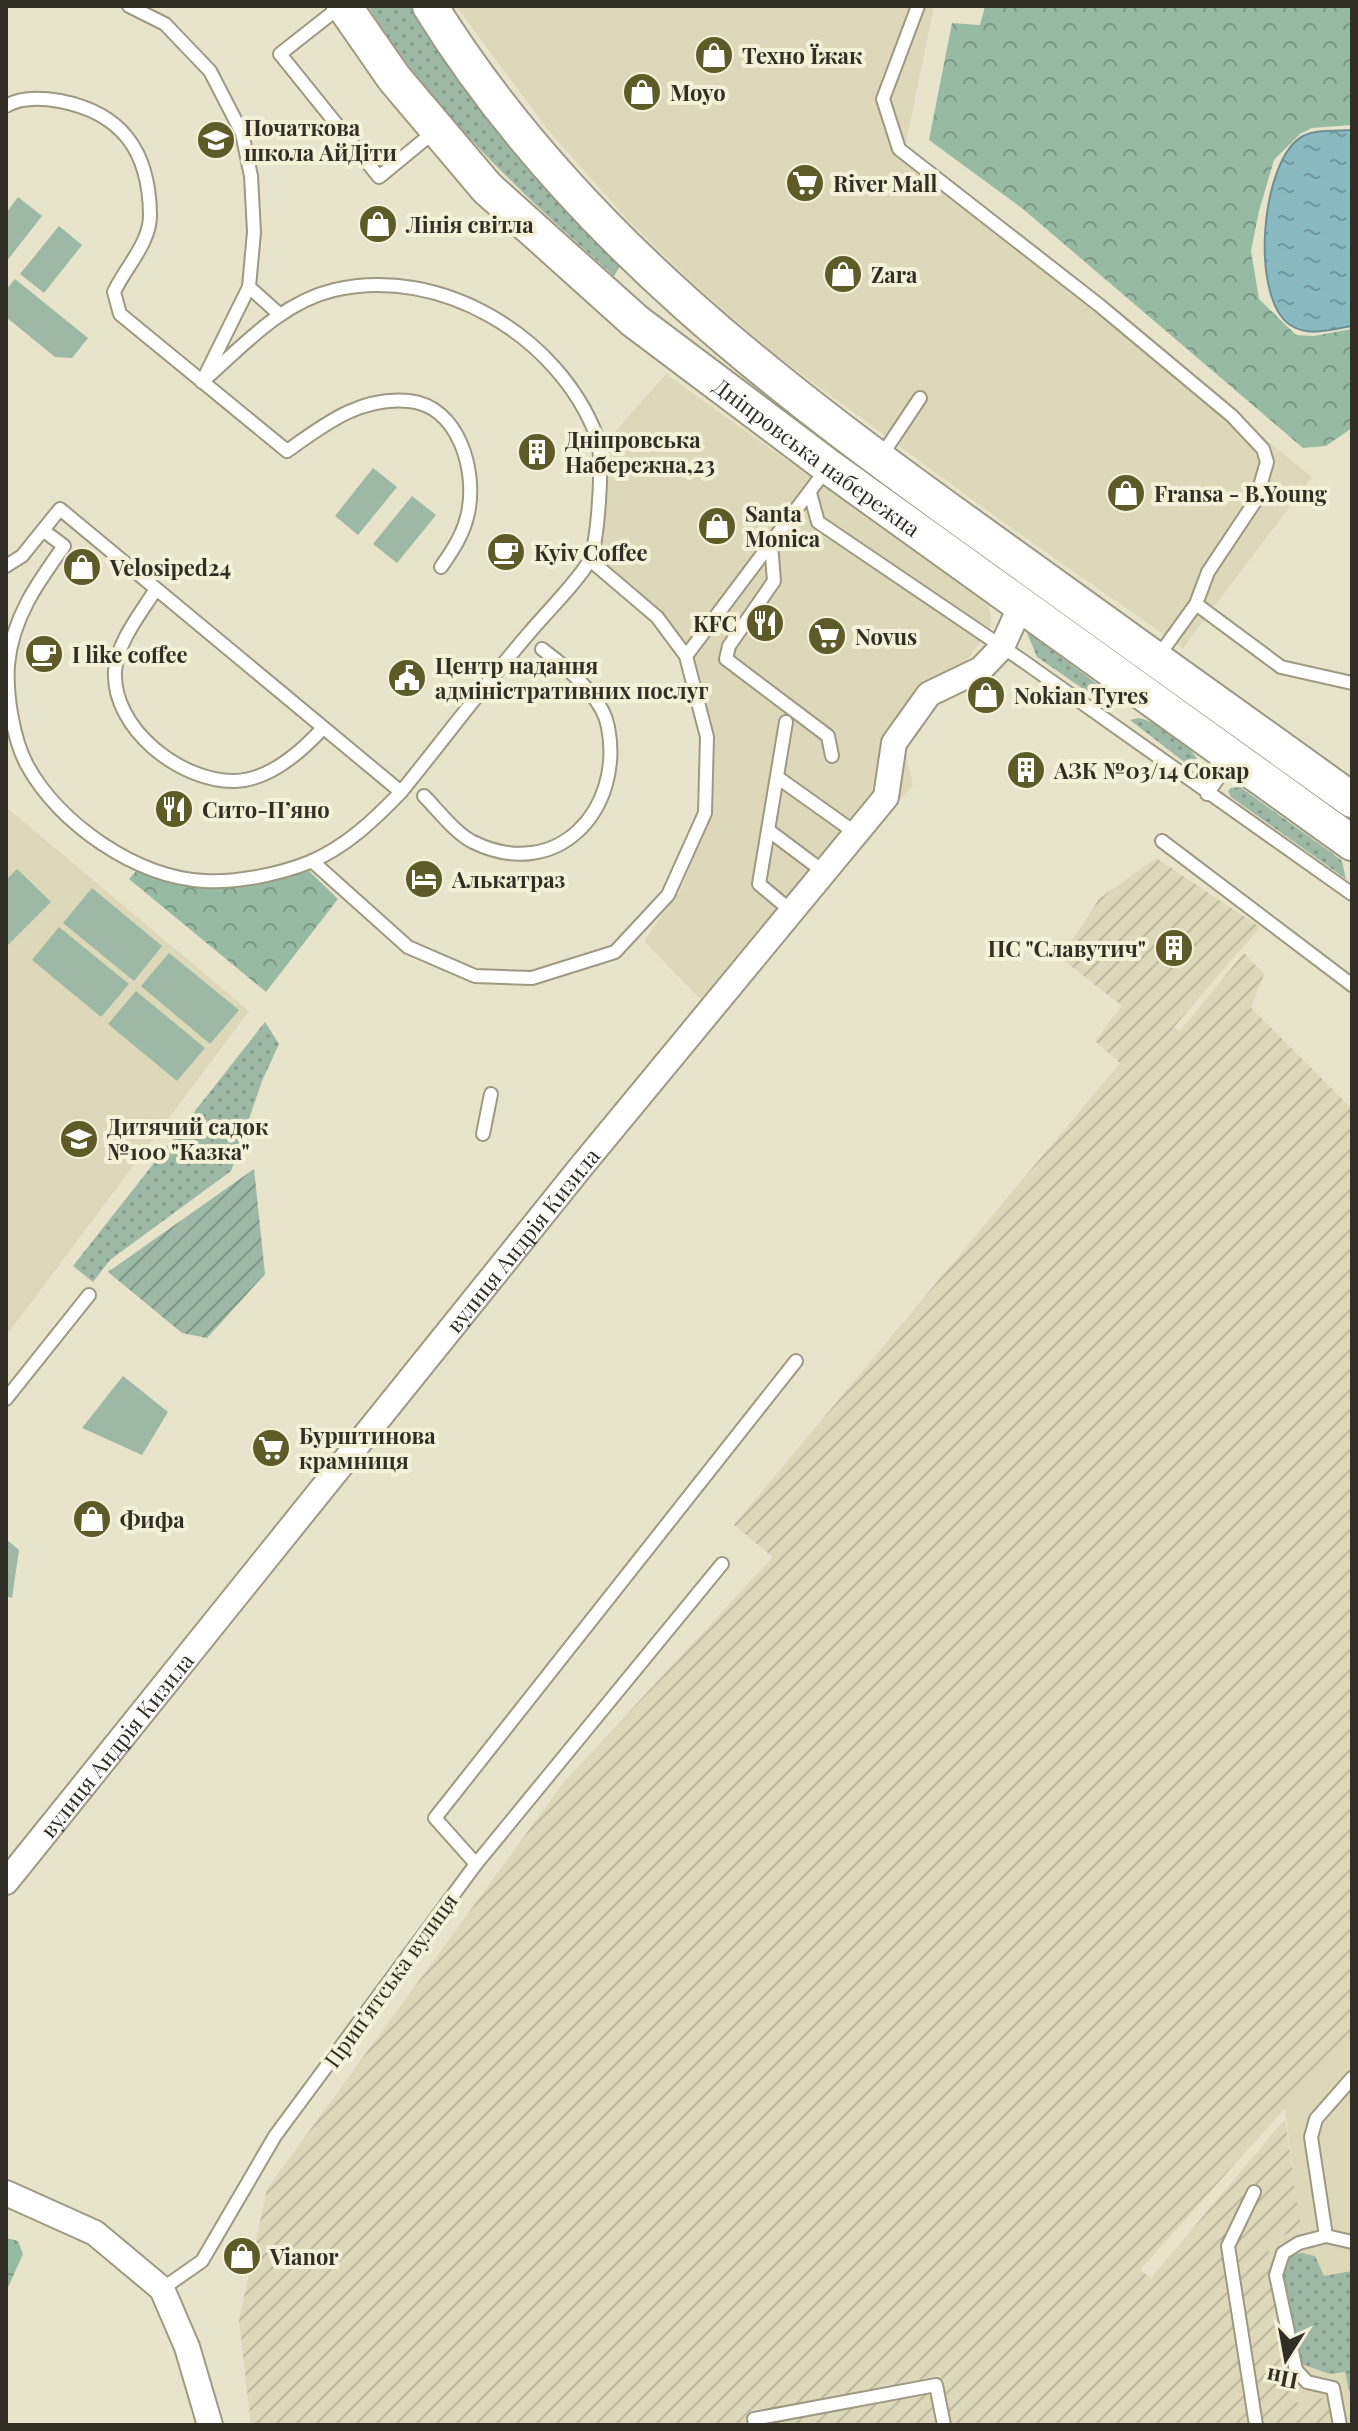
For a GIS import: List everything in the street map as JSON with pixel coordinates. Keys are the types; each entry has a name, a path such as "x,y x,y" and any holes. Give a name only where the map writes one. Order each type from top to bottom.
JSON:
{"main road":[{"name":"Дніпровська набережна","path":"342,6 435,131 487,188 819,480 1021,605 1352,843"},
{"name":"Дніпровська набережна","path":"430,6 508,116 649,271 709,327 878,460 1352,800"}],"street":[{"name":"вулиця Андрія Кизила","path":"6,1882 790,910 886,797 894,743 929,694 981,669 1002,647 1021,605"},
{"path":"6,2193 95,2233 162,2289 187,2347 210,2425"}],"lane":[{"path":"129,6 165,24 210,71 242,133 251,176 254,232 249,287 202,382"},
{"path":"342,6 280,54 379,177 435,131"},
{"path":"918,6 883,99 899,149 1099,305 1232,416 1263,449 1267,462 1256,500 1208,572 1196,604 1156,659"},
{"path":"6,106 13,101 45,98 72,103 95,109 125,132 140,155 150,216 143,241 114,292 120,314 287,451 337,415 373,403 410,401 438,414 456,431 467,460 472,489 468,515 457,545 441,567"},
{"path":"44,531 64,546 36,584 18,619 8,665 11,710 26,764 61,811 108,846 155,871 204,881 261,876 312,861 363,830 401,792 590,560 599,491 598,439 553,365 525,340 503,323 463,302 400,284 334,291 279,314 202,382"},
{"path":"249,287 279,314"},
{"path":"878,460 920,398"},
{"path":"686,656 819,480"},
{"path":"819,480 818,522 1002,647 1352,894"},
{"path":"6,566 22,556 60,509 401,792"},
{"path":"771,544 774,581 729,646 726,659 828,736 832,756"},
{"path":"312,861 408,947 475,976 532,978 615,952 668,895 705,813 707,737 686,656 657,617 590,560"},
{"path":"156,589 125,643 115,670 118,697 133,726 162,755 202,776 237,781 298,755 323,728"},
{"path":"1196,604 1281,667 1352,683"},
{"path":"424,796 471,841 511,854 542,851 576,837 594,812 609,768 608,724 580,680 542,649"},
{"path":"786,722 759,884 790,910"},
{"path":"1207,794 1233,757"},
{"path":"777,777 857,834"},
{"path":"768,830 824,872"},
{"path":"1162,841 1352,985"},
{"path":"483,1134 491,1094"},
{"path":"6,1399 89,1295"},
{"path":"476,1864 435,1818 796,1361"},
{"name":"Припʼятська вулиця","path":"162,2289 202,2261 275,2136 476,1864 722,1564"},
{"path":"1326,2236 1311,2137 1316,2119 1352,2078"},
{"path":"1254,2192 1228,2246 1256,2425"},
{"path":"1340,2425 1333,2388 1307,2382 1296,2370 1276,2275 1283,2253 1299,2243 1326,2236 1352,2242"},
{"path":"755,2425 754,2419 936,2385 944,2425"}],"shaded area":[{"path":"456,6 934,6 905,147 1312,477 1183,648 1007,525 774,354 695,285 629,221 548,130"},
{"path":"666,374 988,605 991,616 990,628 904,747 913,785 714,1013 644,941 680,891 713,811 715,737 695,658 662,613 600,559 606,442"},
{"name":"Дитячий садок №100 \"Казка\"","path":"6,807 249,1011 9,1332 6,1332"},
{"path":"1156,858 1260,927 1174,1027 1180,1031 1244,953 1264,974 1251,1008 1352,1109 1352,2033 1140,2270 1151,2278 1285,2119 1301,2230 1267,2240 1294,2403 1330,2397 1336,2425 251,2425 239,2320 267,2189 564,1782 773,1557 734,1525 1120,1063 1095,1041 1122,1006 1061,958 1099,899"},
{"path":"1352,2033 1352,2425 1335,2425 1294,2404 1267,2240 1300,2230 1285,2107"}],"green space":[{"path":"368,6 410,6 482,109 535,173 620,266 614,276 513,183 450,116 393,44"},
{"path":"985,6 1352,6 1352,125 1312,128 1300,134 1274,160 1251,251 1259,299 1296,335 1313,336 1352,329 1352,428 1326,446 1303,448 1023,209 929,140 952,23 980,25"},
{"path":"18,197 42,216 6,262 6,213"},
{"path":"59,226 82,245 44,293 20,274"},
{"path":"15,279 88,338 72,358 55,357 6,317 6,290"},
{"path":"373,468 397,487 358,535 335,516"},
{"path":"412,496 436,515 397,563 373,544"},
{"path":"1027,633 1120,701 1108,706 1037,657"},
{"path":"1138,718 1156,724 1177,737 1194,754 1202,771 1197,772 1130,720"},
{"path":"1240,787 1342,861 1346,879 1231,797 1228,791"},
{"path":"17,869 51,902 6,947 6,880"},
{"path":"138,869 159,877 202,885 244,884 309,871 338,899 266,992 129,879"},
{"path":"92,888 162,946 134,981 63,923"},
{"path":"59,927 129,984 101,1017 32,960"},
{"path":"169,953 239,1010 210,1044 141,986"},
{"path":"136,991 205,1048 177,1081 108,1024"},
{"path":"265,1022 279,1044 262,1081 231,1171 110,1260 93,1282 73,1266"},
{"path":"254,1169 265,1274 207,1338 182,1333 108,1272"},
{"path":"123,1376 168,1412 142,1455 82,1428"},
{"path":"6,1539 19,1550 12,1598 6,1596"},
{"path":"6,2238 18,2241 23,2254 6,2292"},
{"path":"1302,2253 1315,2256 1324,2276 1352,2271 1352,2403 1345,2372 1330,2374 1301,2364 1283,2277 1291,2255"}],"water":[{"path":"1352,130 1352,326 1306,331 1292,326 1278,312 1270,289 1265,261 1269,200 1277,172 1288,150 1303,136 1321,131"}],"place":[{"name":"Техно Їжак","path":"714,55"},
{"name":"Moyo","path":"642,92"},
{"name":"Початкова школа АйДіти","path":"216,140"},
{"name":"River Mall","path":"805,183"},
{"name":"Лінія світла","path":"378,224"},
{"name":"Zara","path":"843,274"},
{"name":"Дніпровська Набережна,23","path":"537,452"},
{"name":"Fransa - B.Young","path":"1126,493"},
{"name":"Santa Monica","path":"717,526"},
{"name":"Kyiv Coffee","path":"506,552"},
{"name":"Velosiped24","path":"82,567"},
{"name":"KFC","path":"765,623"},
{"name":"Novus","path":"827,636"},
{"name":"I like coffee","path":"44,654"},
{"name":"Центр надання адміністративних послуг","path":"407,678"},
{"name":"Nokian Tyres","path":"986,695"},
{"name":"АЗК №03/14 Сокар","path":"1026,770"},
{"name":"Сито-П’яно","path":"174,809"},
{"name":"Алькатраз","path":"424,879"},
{"name":"ПС \"Славутич\"","path":"1174,948"},
{"name":"Дитячий садок №100 \"Казка\"","path":"79,1139"},
{"name":"Бурштинова крамниця","path":"271,1448"},
{"name":"Фифа","path":"92,1519"},
{"name":"Vianor","path":"242,2256"}]}
